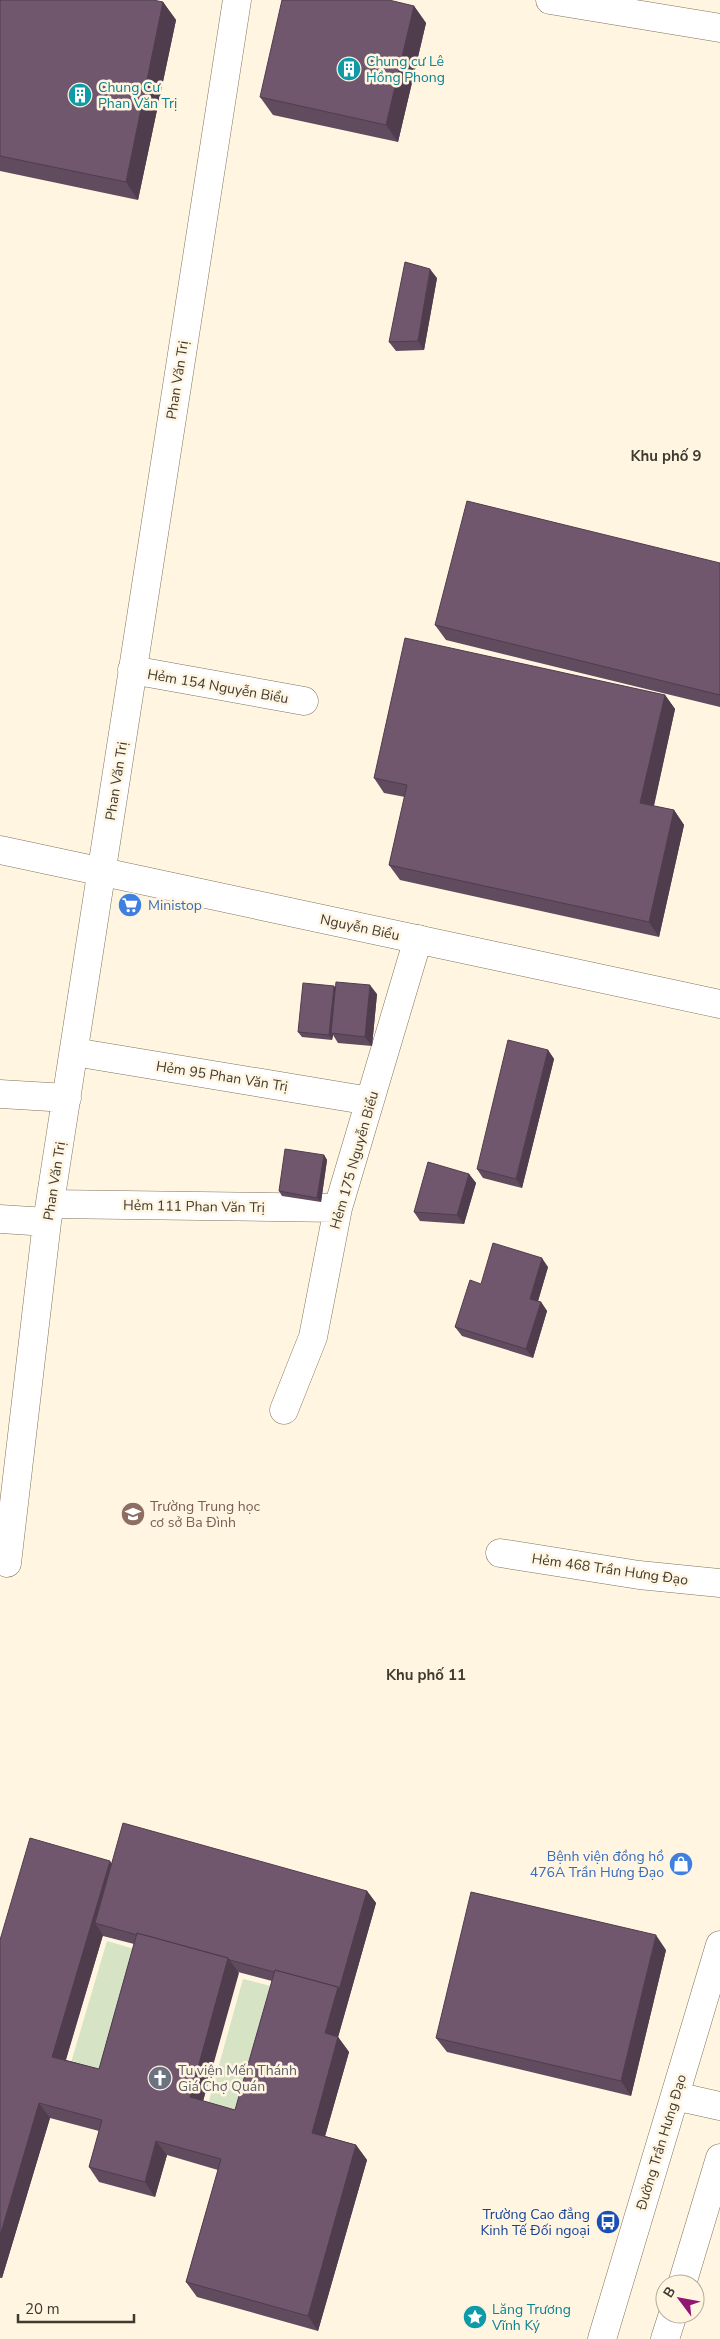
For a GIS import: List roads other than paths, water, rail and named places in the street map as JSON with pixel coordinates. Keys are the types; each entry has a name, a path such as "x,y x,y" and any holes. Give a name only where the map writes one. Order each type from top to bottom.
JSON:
{"street":[{"name":"Phan Văn Trị","path":"7,1563 49,1213 237,0"},
{"path":"550,0 720,28"},
{"name":"Hẻm 154 Nguyễn Biểu","path":"132,670 304,702"},
{"name":"Nguyễn Biểu","path":"0,850 720,1004"},
{"name":"Hẻm 175 Nguyễn Biểu","path":"284,1410 313,1337 338,1208 418,939"},
{"name":"Hẻm 95 Phan Văn Trị","path":"74,1052 370,1101"},
{"path":"0,1094 67,1098"},
{"name":"Hẻm 111 Phan Văn Trị","path":"0,1218 49,1213 338,1208"},
{"name":"Hẻm 468 Trần Hưng Ðạo","path":"500,1553 638,1575 720,1583"},
{"name":"Đường Trần Hưng Đạo","path":"602,2339 720,1946"},
{"path":"675,2096 720,2106"},
{"path":"685,2274 720,2158"},
{"path":"666,2339 670,2324"}],"place":[{"name":"Chung cư Lê Hồng Phong","path":"349,69"},
{"name":"Chung Cư Phan Văn Trị","path":"80,95"},
{"name":"Ministop","path":"130,905"},
{"name":"Trường Trung học cơ sở Ba Đình","path":"133,1514"},
{"name":"Bệnh viện đồng hồ 476A Trần Hưng Đạo","path":"681,1864"},
{"name":"Tu viện Mến Thánh Giá Chợ Quán","path":"160,2078"},
{"name":"Trường Cao đẳng Kinh Tế Đối ngoại","path":"608,2222"},
{"name":"Lăng Trương Vĩnh Ký","path":"475,2317"}],"district":[{"name":"Khu phố 9","path":"666,456"},
{"name":"Khu phố 11","path":"426,1675"}]}
